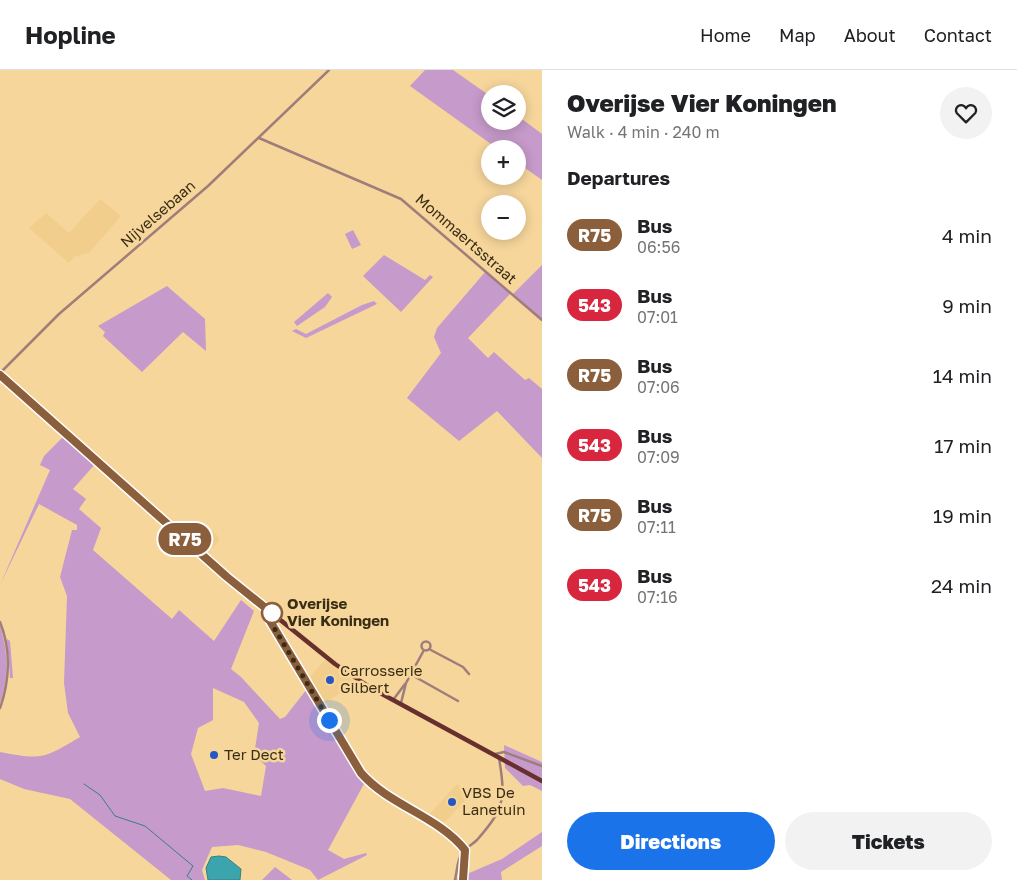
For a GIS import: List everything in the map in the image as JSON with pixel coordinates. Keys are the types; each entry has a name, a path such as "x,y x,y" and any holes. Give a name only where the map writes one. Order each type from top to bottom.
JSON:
{"main road":[{"path":"0,374 227,577 348,673 393,700 542,781"}],"street":[{"name":"Nijvelsebaan","path":"0,374 59,314 208,186 329,70"},
{"name":"Mommaertsstraat","path":"258,138 401,199 542,320"},
{"path":"273,614 270,621 361,773 382,792 441,828 465,850"},
{"path":"0,622 6,640 8,681 0,708"},
{"path":"424,650 421,644 426,641 430,643 429,649"},
{"path":"401,704 406,683 424,650 429,649 463,667 469,674"},
{"path":"410,674 458,700"},
{"path":"393,700 406,683"},
{"path":"455,880 461,855 473,845 490,825 502,804 503,780 497,756 504,752 542,766"},
{"path":"462,880 465,850"}],"shaded area":[{"path":"425,70 453,70 481,90 481,130 526,130 526,122 542,134 542,180 526,169 526,140 485,140 410,86"},
{"path":"100,199 121,216 89,253 82,254 79,257 76,255 69,263 29,228 46,213 69,233"},
{"path":"353,230 361,245 352,249 345,234"},
{"path":"384,255 425,280 430,275 433,277 401,312 363,276"},
{"path":"542,265 542,319 513,294"},
{"path":"486,271 511,293 468,338 488,358 494,352 525,380 529,378 542,389 542,458 497,411 459,441 407,398 441,353 434,337 437,328"},
{"path":"167,286 205,319 206,351 183,332 142,372 103,336 105,332 98,326"},
{"path":"328,293 332,297 325,307 297,326 294,322"},
{"path":"374,301 377,304 306,338 292,331 296,329 306,334 362,305"},
{"path":"64,436 96,463 73,489 86,499 79,509 101,528 93,550 172,619 179,610 214,641 241,600 254,611 231,669 241,677 280,719 285,717 307,689 365,782 328,850 344,859 366,853 367,855 318,880 310,870 266,852 238,845 212,847 202,870 205,880 171,880 70,799 24,789 0,779 0,752 34,757 42,756 58,750 80,737 68,713 64,683 67,596 60,577 72,530 77,530 77,525 39,504 0,585 50,470 40,465 44,456","holes":["213,688 244,702 259,723 254,755 266,766 261,796 223,788 205,791 191,754 198,728 213,720"]},
{"path":"201,521 218,536 219,541 207,554 187,536"},
{"path":"0,625 5,644 6,674 0,703"},
{"path":"7,639 10,641 13,678 10,678"},
{"path":"325,660 357,683 323,704 308,679"},
{"path":"504,745 542,762 542,791 530,785 523,786 505,768"},
{"name":"VBS De Lanetuin","path":"457,784 470,795 445,822 429,815"},
{"path":"542,832 542,846 501,872 502,880 453,880 502,859"},
{"path":"275,867 292,880 262,880"}],"water":[{"path":"211,857 226,857 241,869 240,880 208,880 206,868"}],"waterway":[{"path":"84,784 100,795 115,816 145,826 193,866 187,876 192,880"}],"bus line":[{"name":"R75","path":"0,375 227,577 273,614 270,621 361,773 382,792 441,828 455,839 465,850 462,872 463,880"}],"place":[{"name":"Overijse Vier Koningen","path":"272,613"},
{"name":"Carrosserie Gilbert","path":"330,680"},
{"name":"Ter Dect","path":"214,755"},
{"name":"VBS De Lanetuin","path":"452,802"}],"route":[{"path":"272,613 270,621 329,720"}]}
